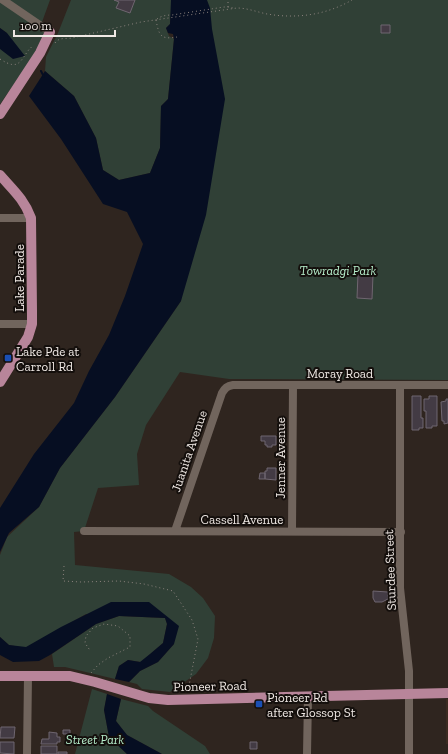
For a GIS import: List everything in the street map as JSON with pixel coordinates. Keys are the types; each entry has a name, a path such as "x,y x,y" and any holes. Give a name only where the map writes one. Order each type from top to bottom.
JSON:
{"main road":[{"path":"0,114 40,52 50,32"},
{"name":"Lake Parade","path":"0,175 22,200 28,209 31,218 32,324 28,337 0,382"},
{"name":"Pioneer Road","path":"0,676 62,676 85,679 158,699 187,700 448,693"}],"street":[{"path":"3,0 50,32"},
{"path":"0,218 31,218"},
{"path":"0,324 32,324"},
{"name":"Moray Road","path":"233,385 448,385"},
{"name":"Juanita Avenue","path":"175,531 222,393 224,388 233,385"},
{"name":"Jenner Avenue","path":"292,531 293,385"},
{"name":"Sturdee Street","path":"400,385 400,588 407,649 409,754"},
{"name":"Cassell Avenue","path":"84,531 400,532"},
{"path":"27,754 28,676"},
{"path":"307,754 308,697"}],"path":[{"path":"228,0 228,7"},
{"path":"156,20 160,17 168,15 222,8 224,6 246,8 269,14 301,16 328,11 352,0"},
{"path":"57,40 141,22 222,11 233,8"},
{"path":"156,20 159,33 162,36 166,39 177,37"},
{"path":"0,60 16,65 31,48 37,50"},
{"path":"64,566 63,581 119,581 144,584 173,591 192,620 198,639 187,700"},
{"path":"85,679 98,665 130,647 130,636 118,626 104,624 94,628 86,636 85,643 89,649 92,650"}],"shaded area":[{"path":"446,699 448,699 448,744 446,744"}],"green space":[{"path":"0,0 50,0 42,22 47,37 0,104 0,49 7,33 0,28"},
{"path":"71,0 172,1 170,24 166,28 169,36 174,39 168,99 161,106 160,148 150,173 119,180 103,170 96,138 74,96 45,71 46,57 58,33"},
{"name":"Towradgi Park","path":"206,0 448,0 448,380 229,379 180,372 146,425 137,454 139,485 98,488 84,531 74,532 75,565 169,574 191,587 203,598 215,616 214,638 208,658 196,674 170,692 142,689 137,684 129,682 140,671 158,662 174,644 165,616 86,614 26,648 9,645 0,637 0,555 7,537 39,507 60,468 115,397 181,301"},
{"path":"119,616 165,618 167,624 163,643 141,662 128,660 119,666 115,679 65,667 54,667 52,654 96,624"},
{"name":"Street Park","path":"92,689 107,694 104,710 109,737 127,754 75,754"},
{"path":"121,699 148,706 153,711 205,746 210,754 162,754 127,735 116,721"}],"water":[{"path":"171,0 207,0 210,8 212,29 225,99 206,215 181,301 115,397 60,468 39,507 9,533 0,552 0,508 34,454 74,403 89,371 109,335 125,296 143,244 127,212 103,204 61,139 29,96 45,71 74,96 96,138 103,170 119,180 150,173 160,148 161,106 168,99 174,39 173,34 168,33 166,28 170,24"},
{"path":"0,28 7,33 25,56 13,59 0,49"},
{"path":"111,602 149,602 179,626 174,644 158,662 140,671 129,682 115,679 119,666 128,660 140,662 163,643 167,624 165,618 119,616 96,624 39,661 13,662 0,655 0,637 9,645 26,647 61,627"},
{"path":"107,694 121,699 116,721 127,735 162,754 127,754 109,737 104,710"}],"building":[{"path":"114,0 135,0 130,13 116,8 119,2"},
{"path":"381,25 390,25 390,33 381,33"},
{"path":"358,274 373,275 372,299 357,298"},
{"path":"412,396 421,396 421,418 423,418 423,428 419,428 419,430 412,430"},
{"path":"429,396 437,396 437,426 426,428 424,399 429,399"},
{"path":"446,399 448,399 448,423 444,424 444,421 442,421 441,402 446,401"},
{"path":"261,436 276,436 276,445 267,447 267,445 265,445 265,441 261,441"},
{"path":"267,468 276,468 276,480 265,479 265,471 267,471"},
{"path":"260,473 265,473 265,479 259,479"},
{"path":"373,591 388,592 388,599 382,602 375,602 373,598"},
{"path":"1,727 15,727 14,738 0,738"},
{"path":"63,730 70,730 70,734 63,734"},
{"path":"49,732 57,733 57,737 60,737 60,742 57,742 57,744 41,744 42,739 49,739"},
{"path":"0,742 14,742 14,754 0,753"},
{"path":"250,742 257,742 257,749 250,749"},
{"path":"41,746 57,746 57,754 41,754"},
{"path":"58,752 67,752 67,754 58,754"}],"waterway":[{"path":"41,71 44,77"}],"place":[{"name":"Lake Pde at Carroll Rd","path":"8,358"},
{"name":"Pioneer Rd after Glossop St","path":"259,704"}]}
